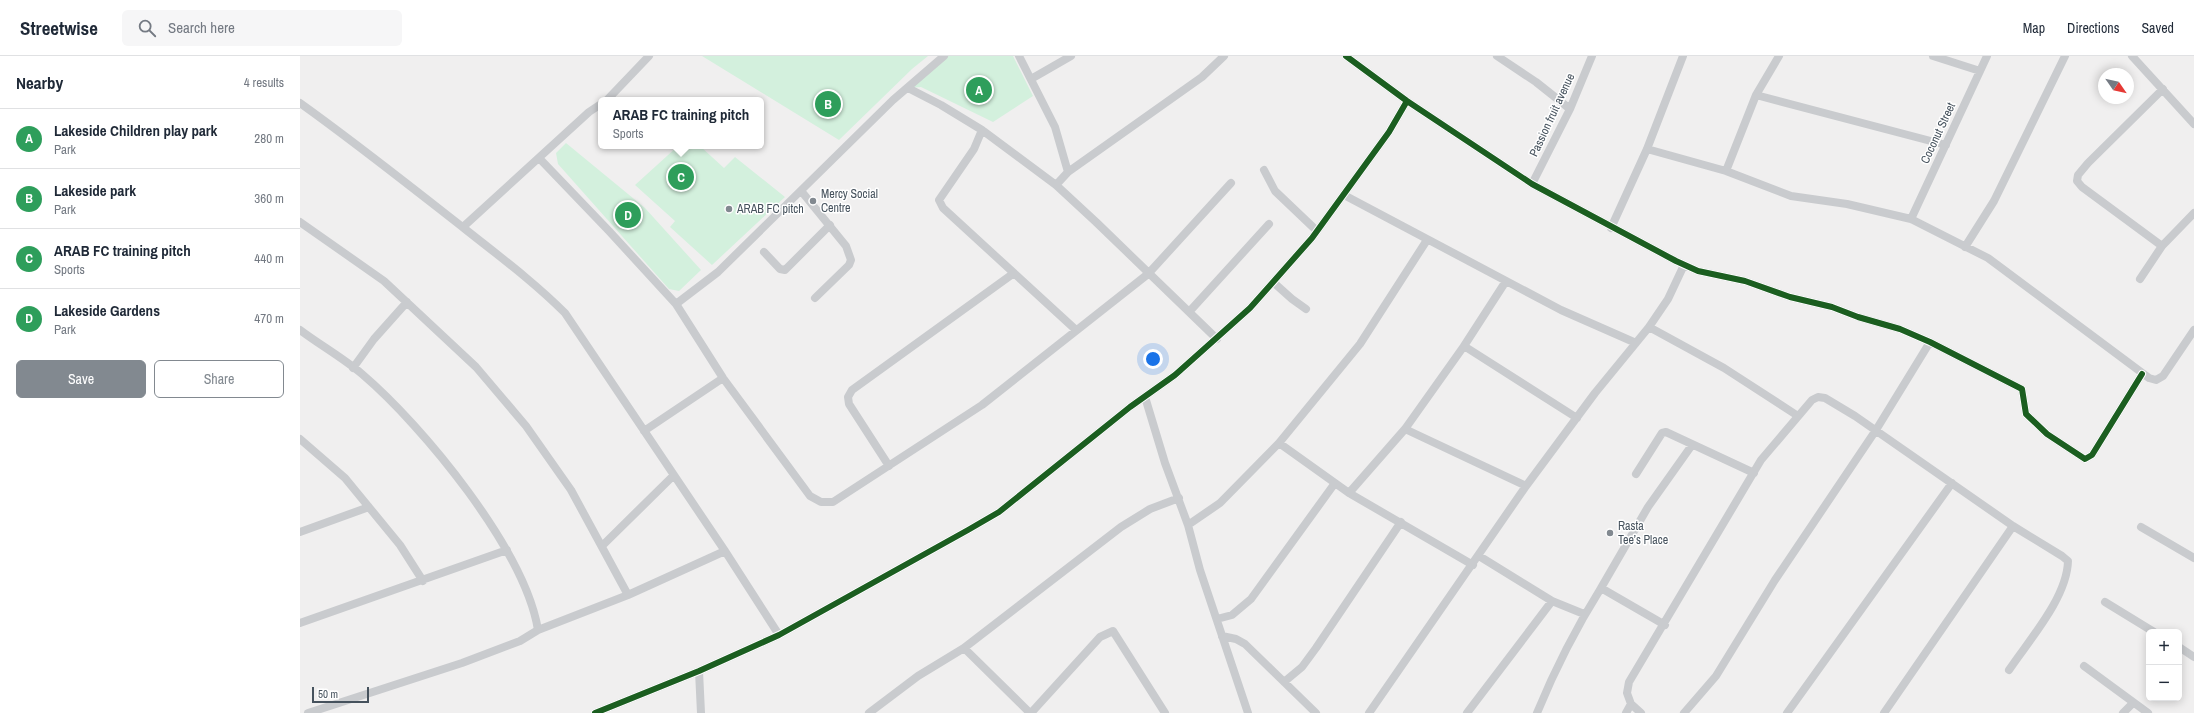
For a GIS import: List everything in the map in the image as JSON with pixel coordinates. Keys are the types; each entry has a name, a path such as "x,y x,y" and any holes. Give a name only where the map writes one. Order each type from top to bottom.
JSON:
{"street":[{"path":"610,97 648,56"},
{"path":"676,304 718,272 802,192 878,115 944,56"},
{"path":"1019,56 1055,127 1068,172"},
{"path":"1031,79 1071,56"},
{"path":"1056,185 1068,172 1202,77 1224,56"},
{"path":"1346,56 1408,101 1532,184 1611,228 1684,265 1698,271 1745,281 1790,298 1832,307 1858,317 1900,329 1930,342 2022,389 2026,414 2047,434 2085,459 2092,455 2142,374"},
{"name":"Passion fruit avenue","path":"1532,184 1570,109 1592,56"},
{"path":"1611,228 1648,149 1683,56"},
{"path":"1726,171 1756,95 1779,56"},
{"path":"1933,56 1980,71"},
{"name":"Coconut Street","path":"1911,219 1987,56"},
{"path":"1965,247 1994,201 2065,56"},
{"path":"2132,56 2163,88 2194,124"},
{"path":"1499,57 1536,82 1570,109"},
{"path":"908,88 941,105 982,130 1056,185 1217,339"},
{"path":"2162,246 2082,187 2077,181 2078,175 2088,163 2163,88"},
{"path":"1756,95 1946,145"},
{"path":"595,713 699,671 779,635 933,551 999,512 1175,375 1250,308 1317,231 1389,132 1408,101"},
{"path":"300,103 358,144 463,227 538,287 565,313 725,551 779,635"},
{"path":"463,227 589,112 598,106"},
{"path":"982,130 974,149 939,200 943,208 1076,330"},
{"path":"1648,149 1726,171 1791,196 1847,204 1911,219 1988,258 2142,374 2156,380 2163,376 2194,330"},
{"path":"539,158 676,304 723,378 810,496 821,502 833,502 982,405 1148,274 1231,183"},
{"path":"1264,170 1275,191 1317,231"},
{"path":"802,192 846,246 851,260 849,265 815,298"},
{"path":"1344,195 1561,310 1636,343"},
{"path":"2140,279 2162,246 2194,213"},
{"path":"300,222 384,281 476,367 526,426 571,490 628,595"},
{"path":"1189,312 1269,224"},
{"path":"764,252 780,269 785,270 830,225"},
{"path":"1188,525 1220,503 1280,443 1360,344 1427,240"},
{"path":"1369,713 1473,565 1526,486 1577,418 1649,327 1668,299 1684,265"},
{"path":"889,466 849,404 848,397 852,390 1014,273"},
{"path":"1349,493 1405,430 1464,346 1506,280"},
{"path":"1274,282 1292,299 1306,309"},
{"path":"353,368 374,340 407,302"},
{"path":"1649,327 1724,368 1798,416"},
{"path":"300,330 353,368 412,424 465,487 507,550 529,593 535,611 538,630"},
{"path":"1684,713 1716,676 1775,580 1876,430 1930,342"},
{"path":"1464,346 1577,418"},
{"path":"644,431 723,378"},
{"path":"1145,397 1165,462 1188,525 1200,570 1248,713"},
{"path":"1641,713 1631,704 1627,693 1629,682 1665,625 1762,460 1812,400 1818,397 1825,398 1876,430 2012,526 2068,561 2064,581 2055,602 2009,670"},
{"path":"1405,430 1526,486"},
{"path":"1636,474 1662,433 1666,432 1754,473"},
{"path":"300,439 345,478 400,545 423,581"},
{"path":"1280,443 1349,493 1473,565"},
{"path":"1537,713 1550,680 1584,614 1601,588 1648,507 1692,445"},
{"path":"602,546 674,475"},
{"path":"1217,619 1232,615 1251,599 1335,483"},
{"path":"1787,713 1952,483"},
{"path":"869,713 918,676 964,648 1121,527 1150,510 1179,498"},
{"path":"300,532 369,508"},
{"path":"1284,682 1302,667 1316,648 1401,522"},
{"path":"1884,713 2012,526"},
{"path":"2141,528 2194,558"},
{"path":"300,623 423,581 507,550"},
{"path":"308,713 462,663 520,641 538,630 628,595 725,551"},
{"path":"1479,556 1552,601 1584,614"},
{"path":"1601,588 1665,625"},
{"path":"1467,713 1552,601"},
{"path":"2105,602 2149,629"},
{"path":"964,648 1031,713 1100,637 1113,631 1165,713"},
{"path":"1222,636 1240,641 1316,713"},
{"path":"2182,649 2194,658"},
{"path":"2084,666 2148,713"},
{"path":"699,671 701,713"},
{"path":"2123,713 2133,703"},
{"path":"1626,713 1631,704"}],"green space":[{"path":"702,56 928,56 912,69 839,140"},
{"path":"944,56 1013,56 1033,96 993,122 921,87 908,88"},
{"path":"566,143 645,208 701,270 679,291 669,289 558,164 556,153"},
{"name":"ARAB FC pitch","path":"675,149 703,149 724,168 735,157 785,197 712,265 670,227 675,221 635,185"}],"cycle path":[{"path":"1346,56 1407,101 1532,184 1676,261 1698,271 1745,281 1790,297 1832,307 1858,317 1900,329 1930,342 2022,389 2026,414 2047,434 2085,459 2092,455 2142,374"},
{"path":"595,713 699,671 779,635 999,512 1130,407 1175,375 1250,308 1312,238 1389,132 1407,101"}],"place":[{"name":"Lakeside Children play park","path":"979,90"},
{"name":"Lakeside park","path":"828,104"},
{"name":"ARAB FC training pitch","path":"681,177"},
{"name":"Mercy Social Centre","path":"813,201"},
{"name":"ARAB FC pitch","path":"729,209"},
{"name":"Lakeside Gardens","path":"628,215"},
{"name":"Rasta Tee’s Place","path":"1610,533"}]}
